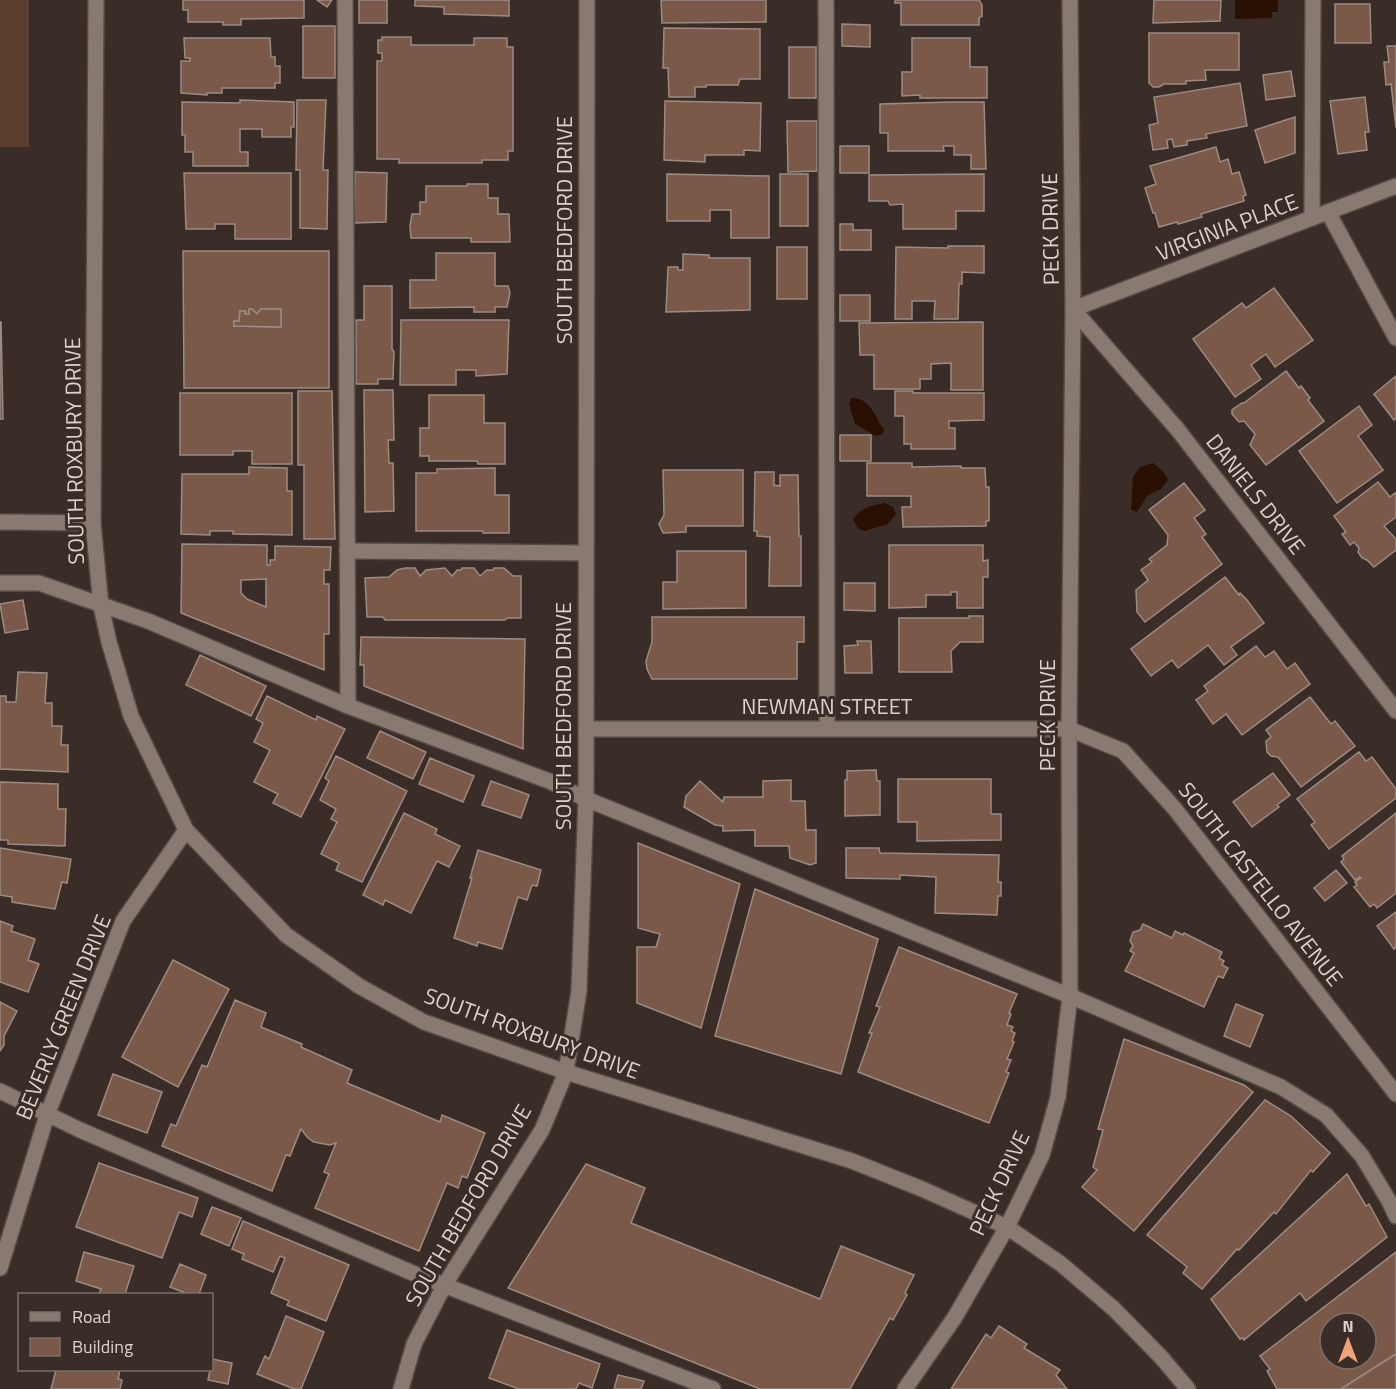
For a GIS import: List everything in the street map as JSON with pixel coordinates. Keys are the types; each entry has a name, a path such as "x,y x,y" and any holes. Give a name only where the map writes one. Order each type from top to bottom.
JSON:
{"street":[{"name":"SOUTH ROXBURY DRIVE","path":"96,0 93,523 101,606 131,716 186,830 286,935 359,986 424,1022 566,1072 852,1161 922,1189 1006,1227 1061,1264 1114,1310 1188,1389"},
{"path":"345,0 348,706"},
{"name":"SOUTH BEDFORD DRIVE","path":"401,1389 414,1344 445,1284 542,1130 566,1072 579,991 586,799 587,0"},
{"path":"826,0 827,729"},
{"name":"PECK DRIVE","path":"905,1389 955,1317 1006,1227 1042,1155 1055,1107 1070,996 1069,729 1073,309 1070,0"},
{"path":"1312,218 1313,0"},
{"name":"VIRGINIA PLACE","path":"1073,309 1396,186"},
{"path":"1328,212 1396,338"},
{"name":"DANIELS DRIVE","path":"1073,309 1178,430 1396,711"},
{"path":"0,522 93,523"},
{"path":"347,551 586,554"},
{"path":"0,583 39,583 148,621 348,706 549,781 586,799 1070,996 1281,1087 1326,1115 1362,1156 1396,1215"},
{"name":"NEWMAN STREET","path":"586,729 1069,729"},
{"name":"SOUTH CASTELLO AVENUE","path":"1069,729 1123,751 1160,792 1396,1095"},
{"name":"BEVERLY GREEN DRIVE","path":"0,1268 47,1115 123,921 186,830"},
{"path":"0,1091 47,1115 415,1274 713,1389"}],"shaded area":[{"path":"0,0 29,0 29,147 0,147"},
{"path":"1235,0 1278,0 1278,12 1272,12 1272,18 1235,19"},
{"path":"851,398 868,404 884,429 883,434 876,436 855,424 849,404"},
{"path":"1153,463 1163,471 1168,480 1161,489 1147,496 1137,512 1131,510 1133,477 1140,467"},
{"path":"884,503 893,507 896,514 888,524 864,531 858,528 853,520 859,513 866,508"}],"building":[{"path":"183,0 304,0 304,18 241,19 241,25 223,25 223,22 188,22 188,10 183,10"},
{"path":"317,0 332,0 327,7"},
{"path":"359,0 387,0 387,23 359,23"},
{"path":"415,0 509,0 509,16 444,14 444,7 415,6"},
{"path":"661,0 766,0 766,22 662,23"},
{"path":"895,0 979,0 982,5 982,16 979,18 979,25 901,25 901,3 895,3"},
{"path":"1154,0 1221,0 1220,21 1153,23"},
{"path":"1335,4 1370,4 1371,43 1335,43"},
{"path":"842,24 870,25 870,47 842,46"},
{"path":"303,26 335,26 335,78 303,78"},
{"path":"664,28 760,29 760,79 740,79 738,85 695,87 695,97 669,97 668,68 663,68"},
{"path":"1149,33 1239,33 1239,70 1205,70 1206,80 1153,87 1149,83"},
{"path":"382,37 411,37 411,45 474,45 474,38 507,38 507,47 513,47 513,151 508,151 508,160 482,160 482,163 399,163 399,159 377,159 377,61 382,61 382,53 378,53 378,40 382,40"},
{"path":"184,38 270,38 271,57 275,57 275,66 280,66 280,83 275,83 275,88 222,88 222,93 207,93 207,95 181,93 181,61 190,61 190,58 185,58"},
{"path":"912,38 970,38 970,67 987,67 987,98 902,96 902,72 912,72"},
{"path":"1387,46 1396,46 1396,128 1391,84 1386,85 1384,62 1389,62"},
{"path":"789,47 816,47 816,98 789,98"},
{"path":"1291,71 1295,96 1266,100 1263,75"},
{"path":"1240,83 1247,126 1206,134 1207,138 1187,141 1187,145 1174,147 1172,139 1167,140 1168,148 1153,150 1149,125 1158,123 1154,97"},
{"path":"1365,97 1369,132 1365,132 1367,150 1338,154 1330,101"},
{"path":"240,100 294,102 294,127 291,127 291,137 262,137 262,129 240,129 240,152 248,152 248,166 193,166 193,152 185,152 185,135 182,135 182,102 240,103"},
{"path":"297,100 326,100 323,170 328,170 327,229 300,228 300,170 296,170"},
{"path":"665,101 761,103 760,151 744,150 744,155 705,155 705,162 664,160"},
{"path":"984,102 986,169 971,169 971,155 954,155 954,146 943,146 944,151 888,151 888,133 880,133 880,104"},
{"path":"1295,117 1295,153 1265,163 1255,130"},
{"path":"787,121 817,121 817,171 788,172"},
{"path":"840,146 869,146 869,173 840,173"},
{"path":"1216,147 1220,162 1228,159 1232,174 1239,172 1246,195 1243,196 1244,201 1201,214 1202,217 1159,227 1145,188 1156,184 1150,166"},
{"path":"355,172 387,173 386,222 354,223"},
{"path":"184,173 291,173 291,239 235,239 235,224 215,224 215,229 186,229"},
{"path":"667,174 769,176 769,238 731,238 731,210 710,210 710,221 667,221"},
{"path":"780,174 808,174 808,226 780,226"},
{"path":"984,174 984,211 956,211 956,229 903,229 903,204 890,205 888,201 869,201 869,175"},
{"path":"467,184 488,184 488,198 498,198 498,214 509,214 510,242 471,242 471,238 411,238 412,214 420,214 420,202 426,202 426,186 467,186"},
{"path":"840,224 853,224 853,230 871,230 871,250 840,250"},
{"path":"948,246 984,246 984,273 962,272 962,284 959,284 958,319 934,319 935,301 912,301 912,319 895,319 896,247 948,248"},
{"path":"777,247 807,247 807,299 777,299"},
{"path":"183,251 329,251 329,388 184,388","holes":["249,309 257,314 261,309 281,309 281,327 234,326 234,321 239,321 240,311 249,314"]},
{"path":"436,253 495,253 495,286 508,286 510,293 507,307 495,307 495,312 474,312 474,307 410,308 410,280 436,280"},
{"path":"683,254 709,255 709,258 750,258 750,310 666,312 668,267 678,267 678,270 683,270"},
{"path":"364,286 392,286 393,379 378,379 378,384 356,384 356,320 364,320"},
{"path":"1274,288 1313,340 1275,367 1266,354 1251,365 1261,379 1235,397 1193,339 1242,303 1246,308"},
{"path":"840,295 870,295 870,321 840,321"},
{"path":"249,309 257,314 261,309 281,309 281,327 234,326 234,321 239,321 240,311 249,314"},
{"path":"401,320 509,320 507,374 476,376 476,370 456,370 456,385 400,385"},
{"path":"1,322 3,419 0,419"},
{"path":"983,322 983,390 951,390 951,363 931,364 931,379 920,379 920,389 874,389 874,355 860,355 859,323"},
{"path":"1286,371 1299,388 1301,386 1310,398 1308,400 1324,421 1266,465 1250,445 1255,434 1244,421 1239,422 1232,414 1232,410"},
{"path":"1396,376 1396,418 1394,420 1374,394"},
{"path":"364,390 393,390 394,440 388,440 389,463 393,463 394,511 365,512"},
{"path":"298,391 332,391 335,539 304,539 304,465 298,465"},
{"path":"895,391 984,393 984,420 949,421 949,428 955,428 955,449 911,449 911,444 904,444 904,416 895,416"},
{"path":"180,393 292,393 292,464 252,464 252,451 233,451 233,455 180,455"},
{"path":"429,395 484,395 484,423 505,423 505,464 478,464 477,461 429,461 429,456 420,456 420,428 429,428"},
{"path":"1359,406 1372,425 1358,436 1383,470 1337,503 1299,451"},
{"path":"840,435 871,435 871,461 840,461"},
{"path":"867,463 912,463 912,467 985,468 986,487 989,487 989,521 986,521 986,526 903,527 902,507 911,507 911,496 867,496"},
{"path":"249,467 287,468 287,491 292,491 292,535 233,534 233,531 210,531 210,535 181,534 182,474 249,474"},
{"path":"495,468 495,495 509,495 509,533 416,531 416,473 437,473 437,469"},
{"path":"663,470 743,470 743,526 686,526 686,532 663,533 659,524 664,515"},
{"path":"755,472 774,472 774,485 780,486 780,475 798,475 801,586 769,586 770,537 757,536 757,531 754,531"},
{"path":"1378,482 1390,497 1395,493 1396,495 1396,517 1384,526 1396,539 1396,550 1374,567 1362,558 1354,542 1350,545 1342,534 1346,532 1334,516"},
{"path":"1184,483 1205,510 1194,518 1206,534 1202,537 1222,564 1145,622 1137,612 1136,590 1148,580 1141,570 1152,562 1149,559 1167,545 1168,535 1149,510"},
{"path":"182,544 267,545 267,565 270,565 270,560 275,560 275,546 331,547 330,570 324,570 324,584 329,584 329,634 324,634 324,670 181,613","holes":["266,579 266,607 247,599 241,593 241,580"]},
{"path":"889,545 983,545 983,561 988,560 988,577 983,577 983,608 957,608 957,592 951,592 951,595 926,595 926,607 889,608"},
{"path":"677,551 746,551 746,608 663,609 663,582 677,582"},
{"path":"415,568 420,576 426,570 445,568 452,576 462,568 474,568 480,576 487,570 504,568 513,576 521,576 521,618 385,620 383,617 367,617 365,578 389,577 397,570"},
{"path":"1225,577 1239,595 1240,593 1247,600 1264,623 1231,647 1237,655 1224,665 1208,645 1178,668 1172,660 1151,676 1131,649"},
{"path":"844,583 875,583 875,611 844,610"},
{"path":"23,600 28,629 5,633 0,604"},
{"path":"969,616 983,616 983,642 960,642 951,651 952,672 899,672 899,618 969,618"},
{"path":"652,617 804,617 804,642 797,642 797,679 652,679 646,661 652,642"},
{"path":"361,637 525,639 523,749 364,686 364,665 360,665"},
{"path":"857,641 871,641 872,673 845,673 844,646 858,645"},
{"path":"1256,646 1265,657 1274,651 1287,669 1295,663 1310,684 1242,735 1226,714 1213,724 1196,700 1208,691 1204,686"},
{"path":"200,655 266,686 251,716 186,685"},
{"path":"18,672 47,673 45,703 52,703 52,726 62,726 61,745 68,745 68,772 0,769 0,696 6,696 6,702 16,702"},
{"path":"267,696 316,720 317,716 345,729 301,817 273,803 278,794 254,782 270,750 254,742 263,723 256,719"},
{"path":"1310,697 1331,724 1335,721 1355,746 1301,787 1278,757 1271,756 1267,752 1266,741 1271,737 1266,730"},
{"path":"380,731 426,752 413,779 367,758"},
{"path":"1359,752 1366,761 1372,757 1396,789 1396,798 1329,849 1311,825 1315,822 1297,799"},
{"path":"336,756 407,791 362,882 336,870 339,863 321,854 337,822 331,819 336,809 320,800 329,781 325,778"},
{"path":"430,758 474,776 463,802 419,784"},
{"path":"876,770 877,781 880,781 880,815 845,816 847,771"},
{"path":"1273,773 1290,795 1277,805 1279,807 1252,827 1233,802"},
{"path":"898,779 991,779 991,814 1001,814 1001,840 917,841 917,822 898,822"},
{"path":"791,780 791,801 805,801 806,830 816,830 816,863 810,865 790,858 789,846 755,846 755,830 723,831 723,826 715,825 684,807 686,796 700,781 723,802 724,797 763,797 763,781"},
{"path":"491,781 529,795 521,818 482,805"},
{"path":"0,782 58,784 58,809 66,809 65,846 8,844 8,840 0,840"},
{"path":"404,813 437,829 435,834 460,846 449,867 437,861 411,913 385,900 383,905 363,895"},
{"path":"1396,813 1396,893 1377,908 1374,904 1370,907 1354,887 1357,885 1355,882 1361,878 1355,880 1341,862 1344,859 1342,856"},
{"path":"638,843 740,884 701,1028 637,1003 637,947 656,947 660,934 638,928"},
{"path":"0,848 71,859 67,883 62,882 55,909 12,902 12,897 0,895"},
{"path":"846,848 879,848 880,853 999,855 998,882 1001,882 1001,896 998,896 997,915 935,913 936,877 900,875 900,879 846,878"},
{"path":"478,850 541,870 537,886 532,885 527,900 518,897 502,949 478,942 477,946 454,938"},
{"path":"1336,870 1347,883 1325,901 1314,888"},
{"path":"755,889 878,939 841,1074 715,1036"},
{"path":"1396,912 1396,947 1394,949 1377,926"},
{"path":"0,921 13,926 11,931 35,939 28,960 39,964 28,992 0,982"},
{"path":"1143,924 1172,938 1175,931 1183,935 1184,933 1222,952 1219,958 1224,961 1222,965 1228,968 1223,978 1218,976 1204,1007 1125,971 1134,953 1130,951 1133,946 1130,941 1133,932 1140,930"},
{"path":"899,947 1017,994 1007,1025 1013,1027 1011,1031 1015,1033 1007,1059 1011,1060 1006,1072 1009,1073 989,1123 858,1072 872,1033 869,1033 880,1007 876,1006"},
{"path":"173,960 229,989 178,1087 122,1057"},
{"path":"235,1000 266,1013 261,1027 302,1044 301,1047 352,1070 347,1083 440,1122 442,1115 485,1133 467,1178 462,1176 458,1188 447,1183 419,1251 315,1208 329,1174 324,1172 336,1143 330,1145 314,1142 301,1129 290,1156 286,1155 272,1191 162,1146 171,1124 176,1126 202,1065 207,1067"},
{"path":"0,1002 17,1011 4,1036 4,1045 0,1051"},
{"path":"1236,1004 1263,1015 1250,1047 1224,1036"},
{"path":"1124,1039 1244,1085 1253,1092 1134,1231 1082,1187 1097,1170 1093,1167 1103,1130 1098,1129"},
{"path":"113,1074 162,1092 147,1133 98,1115"},
{"path":"1265,1100 1291,1116 1330,1153 1313,1172 1311,1170 1276,1214 1274,1212 1239,1250 1237,1249 1202,1289 1183,1273 1187,1267 1147,1235"},
{"path":"99,1163 198,1198 192,1217 179,1212 162,1258 76,1227"},
{"path":"586,1164 645,1188 631,1223 820,1299 841,1246 914,1275 905,1293 907,1295 893,1320 890,1318 850,1389 760,1389 508,1288"},
{"path":"1347,1174 1366,1206 1369,1204 1387,1237 1306,1301 1300,1293 1244,1340 1240,1339 1211,1299"},
{"path":"212,1207 241,1218 229,1246 201,1234"},
{"path":"243,1221 349,1265 326,1321 287,1305 289,1301 271,1293 285,1258 280,1256 273,1272 242,1259 244,1254 232,1249"},
{"path":"84,1252 134,1266 125,1293 99,1293 101,1289 76,1281"},
{"path":"1396,1252 1396,1354 1378,1365 1378,1311 1319,1311"},
{"path":"180,1264 206,1275 199,1293 185,1293 170,1287"},
{"path":"1318,1312 1318,1371 1369,1371 1341,1389 1277,1389 1267,1371 1270,1369 1260,1356"},
{"path":"286,1316 324,1332 301,1389 294,1389 257,1374 265,1356 269,1359"},
{"path":"999,1326 1027,1344 1024,1348 1060,1370 1056,1375 1067,1389 951,1389 986,1334 991,1338"},
{"path":"507,1330 600,1364 592,1388 579,1383 576,1389 519,1389 489,1378"},
{"path":"1396,1354 1396,1389 1341,1389 1369,1371 1378,1371 1378,1365"},
{"path":"213,1359 232,1363 228,1384 208,1380 210,1371 213,1371"},
{"path":"56,1371 120,1371 118,1379 122,1380 120,1389 51,1389"},
{"path":"618,1375 644,1381 641,1389 614,1389"}]}
